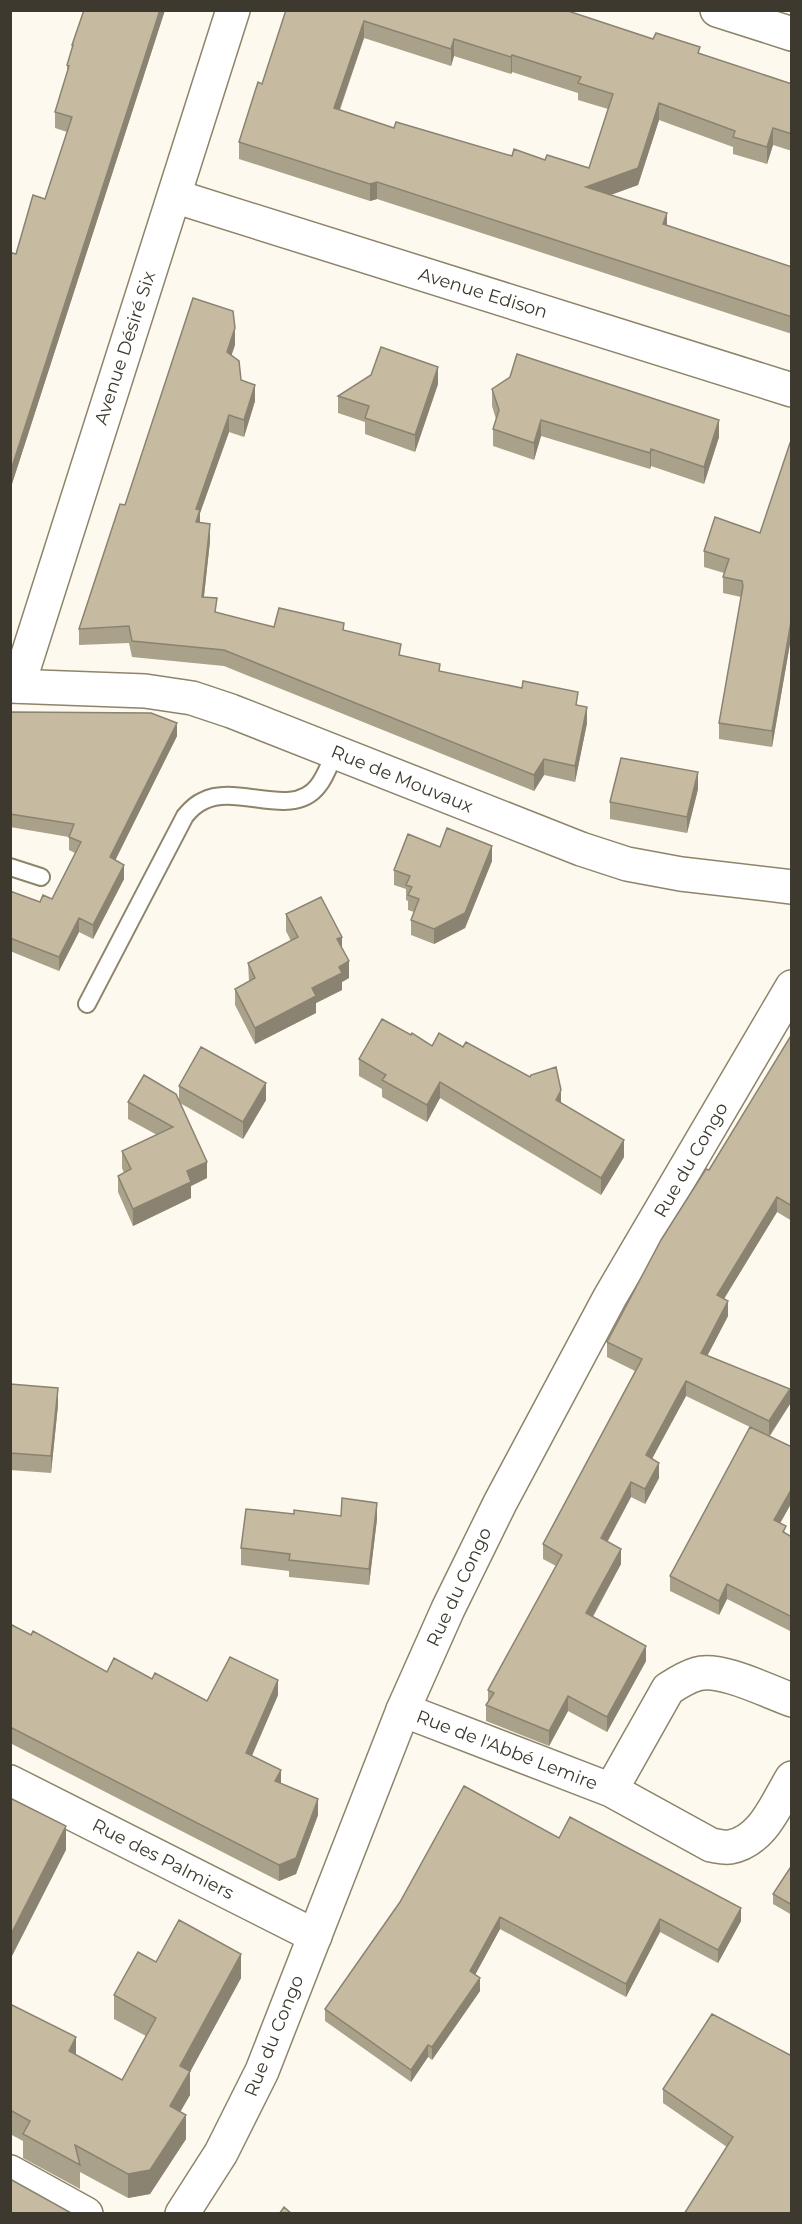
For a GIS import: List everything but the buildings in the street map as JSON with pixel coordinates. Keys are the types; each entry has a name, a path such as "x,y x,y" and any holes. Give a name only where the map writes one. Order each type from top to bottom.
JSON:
{"street":[{"name":"Avenue Désiré Six","path":"14,686 233,10"},
{"path":"717,10 792,34"},
{"name":"Avenue Edison","path":"174,196 792,390"},
{"name":"Rue de Mouvaux","path":"14,686 145,692 192,698 231,711 581,849 627,864 681,874 792,887"},
{"name":"Rue du Congo","path":"182,2214 221,2153 262,2071 403,1710 448,1609 552,1402 610,1297 792,987"},
{"name":"Rue de l'Abbé Lemire","path":"611,1790 668,1689 683,1680 700,1673 722,1675 792,1700"},
{"name":"Rue de l'Abbé Lemire","path":"403,1710 611,1790 711,1845 729,1847 761,1831 792,1778"},
{"name":"Rue des Palmiers","path":"10,1782 315,1936"},
{"path":"10,2172 86,2214"}],"lane":[{"path":"87,1004 185,816 203,801 226,795 279,801 300,798 318,787 334,752"},
{"path":"10,867 41,877"}]}
